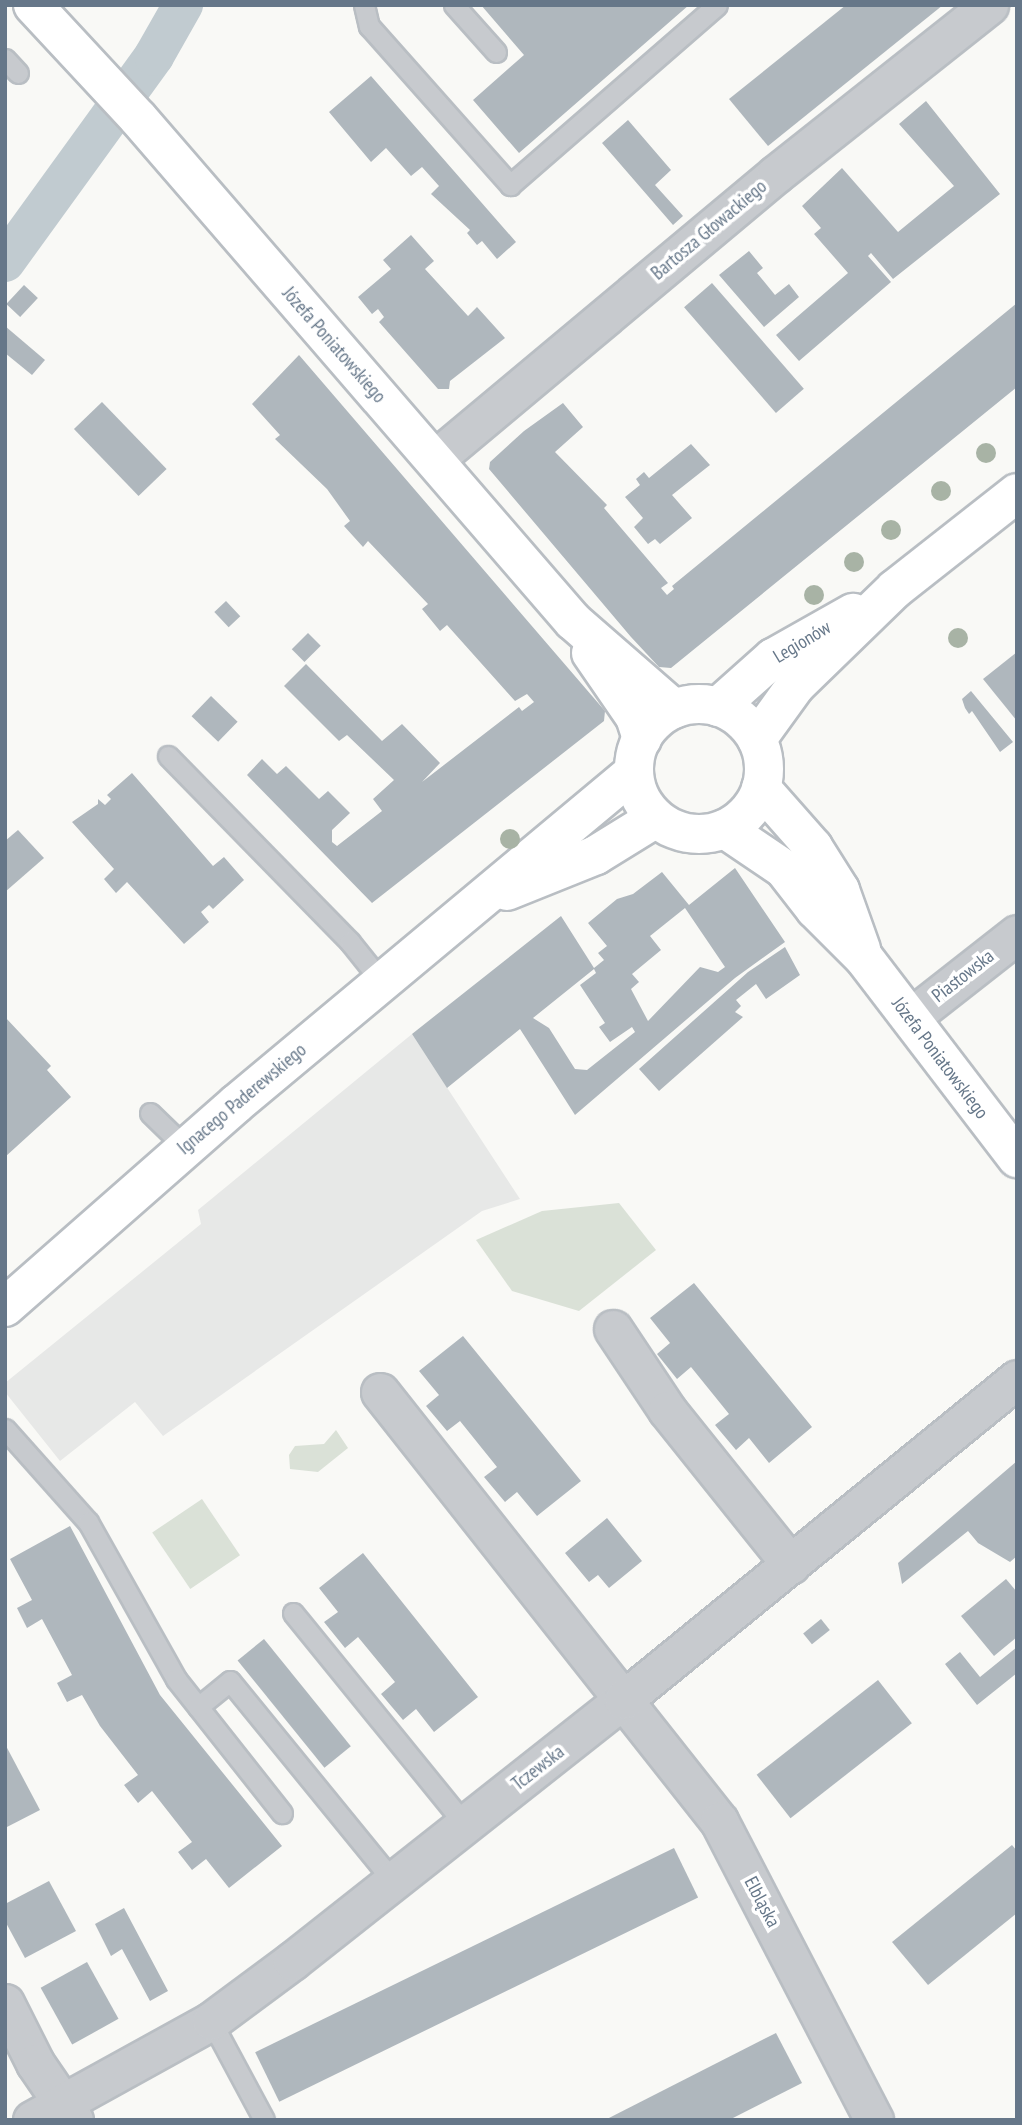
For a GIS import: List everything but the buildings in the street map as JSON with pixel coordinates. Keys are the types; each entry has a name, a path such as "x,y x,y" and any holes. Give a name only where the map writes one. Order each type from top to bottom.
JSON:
{"main road":[{"name":"Józefa Poniatowskiego","path":"33,5 138,118 573,621 635,717 638,755"},
{"name":"Legionów","path":"757,738 796,685 895,590 1017,493"},
{"name":"Legionów","path":"718,707 773,658 895,590"},
{"name":"Józefa Poniatowskiego","path":"573,621 674,709"},
{"path":"718,707 747,725 757,738 763,763 761,789 741,819 725,829 689,834 656,818 637,789 638,755 650,726 674,709 718,707"},
{"name":"Ignacego Paderewskiego","path":"5,1307 185,1147 382,982 486,900 638,755"},
{"name":"Józefa Poniatowskiego","path":"761,789 813,847 840,890 864,958"},
{"name":"Ignacego Paderewskiego","path":"486,900 596,855 656,818"},
{"name":"Józefa Poniatowskiego","path":"725,829 784,869 815,909 864,958 1017,1158"}],"street":[{"name":"Bartosza Głowackiego","path":"434,460 776,174 989,5"},
{"name":"Piastowska","path":"910,1018 1017,934"},
{"path":"613,1329 667,1410 791,1565"},
{"name":"Tczewska","path":"57,2114 211,2021 623,1700 1017,1379"},
{"name":"Elbląska","path":"380,1392 719,1821 874,2120"},
{"path":"5,2003 36,2063 57,2114"}],"lane":[{"path":"364,5 369,26 510,185 717,5"},
{"path":"454,5 496,52"},
{"path":"169,755 350,942 382,982"},
{"path":"150,1113 185,1147"},
{"path":"7,1434 88,1522 176,1679 282,1813"},
{"path":"293,1613 465,1825"},
{"path":"198,1707 230,1681 393,1881"},
{"path":"211,2021 264,2120"}],"shaded area":[{"path":"412,1034 520,1199 482,1211 163,1436 135,1402 60,1461 5,1392 5,1383 201,1224 198,1210"},
{"path":"619,1203 656,1250 579,1311 512,1291 476,1240 542,1211"},
{"path":"336,1430 348,1448 318,1472 290,1469 289,1455 295,1446 324,1444"},
{"path":"202,1499 240,1555 190,1589 152,1533"}],"waterway":[{"path":"5,262 154,56 183,5"}]}
